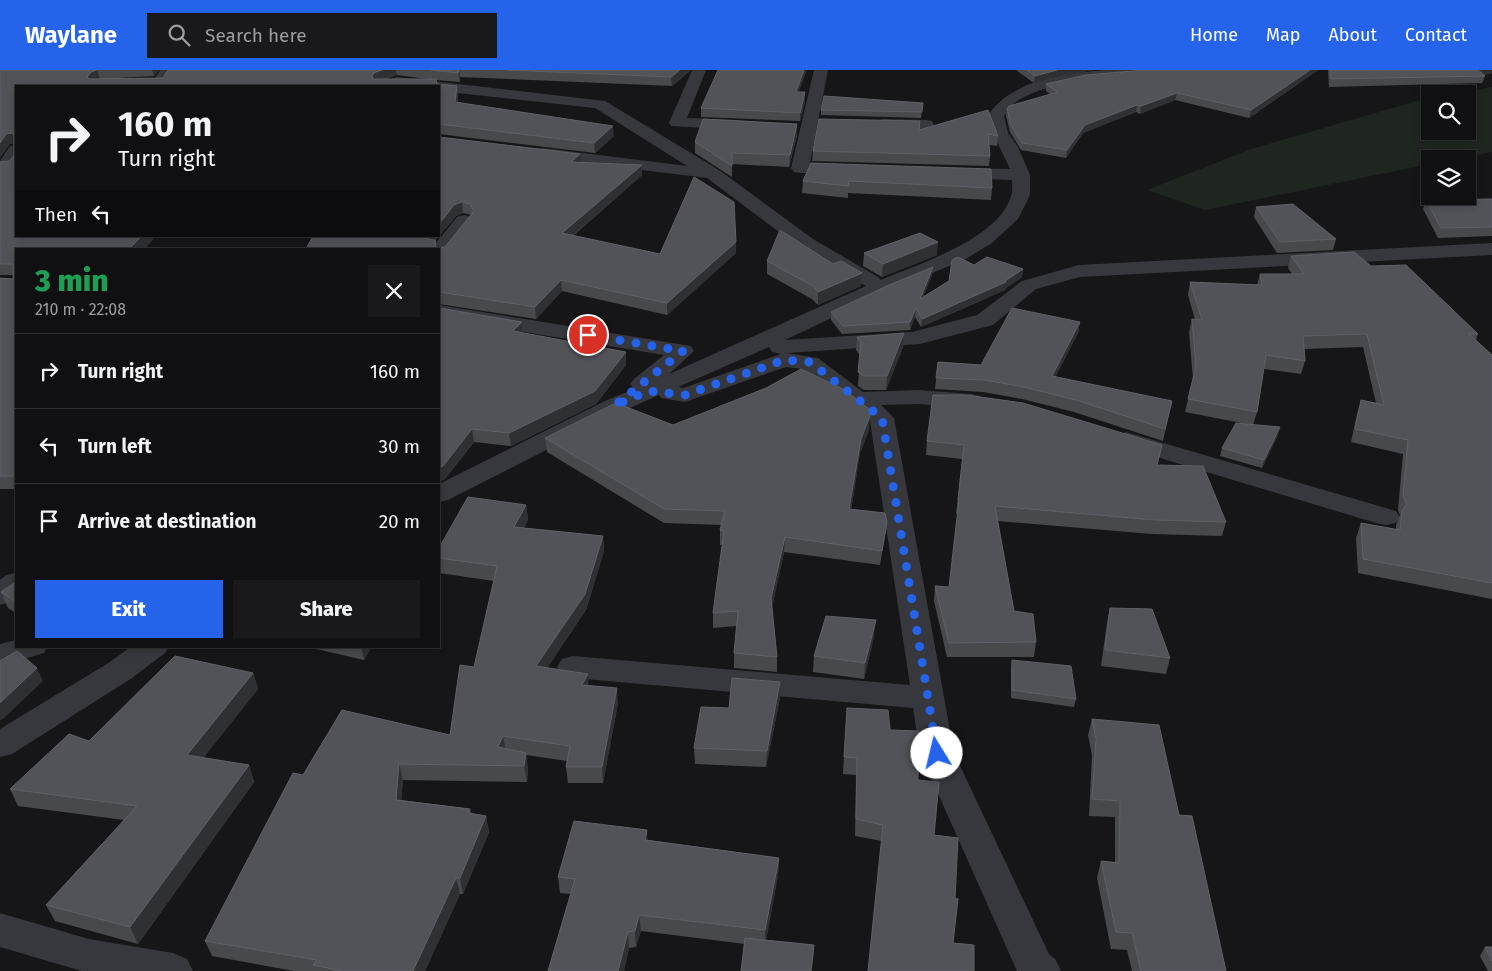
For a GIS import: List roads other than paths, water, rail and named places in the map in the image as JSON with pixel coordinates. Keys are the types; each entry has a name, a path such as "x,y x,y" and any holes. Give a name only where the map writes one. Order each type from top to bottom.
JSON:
{"street":[{"path":"115,85 160,82 167,70"},
{"path":"699,70 677,123 752,126"},
{"path":"821,70 800,168 857,170"},
{"path":"440,493 614,406 748,348 881,286 957,256 985,239 1011,215 1021,195 1021,175 1009,147 1000,132 996,115 1011,99 1041,87 1087,77 1157,70"},
{"path":"449,86 475,74"},
{"path":"386,85 397,82 436,85"},
{"path":"440,85 599,104 713,174 806,243 881,286"},
{"path":"790,127 829,122"},
{"path":"868,124 926,125"},
{"path":"527,151 713,174"},
{"path":"0,166 7,165 15,152"},
{"path":"934,172 1021,175"},
{"path":"440,251 464,221"},
{"path":"748,348 912,339 985,320 1028,285 1079,271 1492,249"},
{"path":"440,311 683,351 614,406"},
{"path":"648,391 685,395 784,360 810,362 882,418 937,753 1035,966 1041,971"},
{"path":"858,399 918,397 994,403"},
{"path":"1101,432 1166,453 1266,480 1386,517"},
{"path":"0,595 15,583"},
{"path":"0,655 26,648"},
{"path":"0,745 122,670 151,648"},
{"path":"573,667 928,698"},
{"path":"0,930 89,956 173,971"}]}
